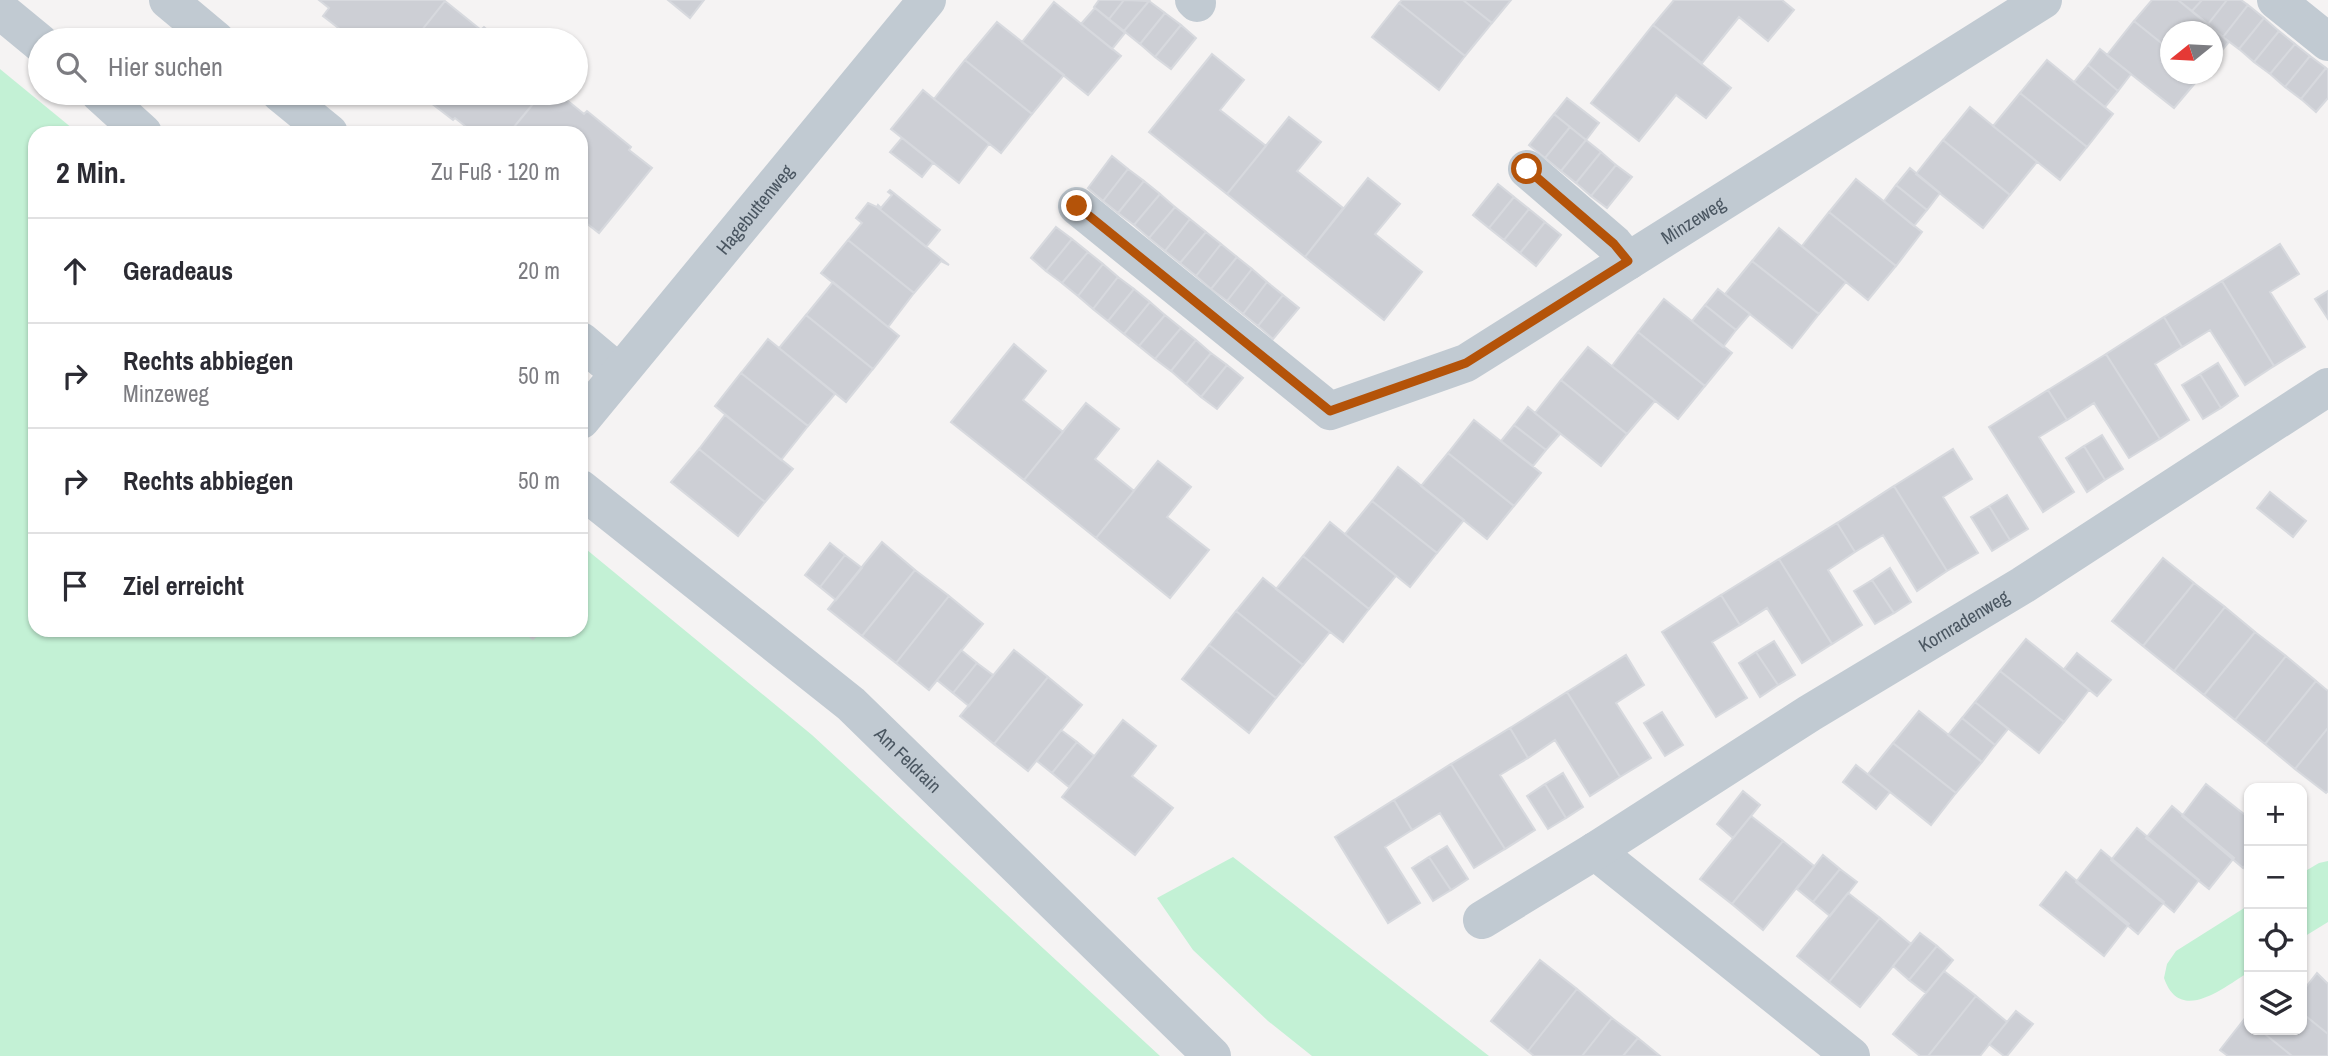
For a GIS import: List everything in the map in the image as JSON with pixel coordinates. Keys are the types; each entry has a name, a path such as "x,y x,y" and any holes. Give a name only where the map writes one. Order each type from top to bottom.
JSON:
{"street":[{"path":"168,0 202,28"},
{"name":"Hagebuttenweg","path":"588,411 927,0"},
{"name":"Minzeweg","path":"1077,206 1330,411 1466,363 2043,0"},
{"path":"2276,0 2328,42"},
{"path":"0,10 28,33"},
{"path":"112,105 135,126"},
{"path":"295,105 320,126"},
{"path":"1527,169 1614,244 1628,261"},
{"path":"588,347 619,373"},
{"name":"Kornradenweg","path":"1482,920 1810,713 2023,585 2328,387"},
{"name":"Am Feldrain","path":"588,495 851,704 1212,1056"},
{"path":"1595,851 1851,1056"}],"green space":[{"path":"0,69 28,92 28,105 44,105 69,126 28,126 28,637 588,637 588,551 812,735 1160,1056 0,1056"},
{"path":"1233,857 1489,1056 1312,1056 1268,1021 1193,950 1157,898"},
{"path":"2328,861 2328,922 2307,935 2307,870"},
{"path":"2244,908 2244,975 2203,998 2191,1001 2181,999 2171,992 2164,978 2167,964 2176,951"}],"building":[{"path":"319,0 445,1 424,28 338,28 323,16 329,8"},
{"path":"668,0 704,0 690,18"},
{"path":"1099,0 1124,0 1109,19 1094,7"},
{"path":"1124,0 1149,1 1124,31 1109,19"},
{"path":"1402,0 1463,0 1492,23 1465,56 1399,3"},
{"path":"1463,0 1511,0 1492,23"},
{"path":"1674,0 1782,0 1794,10 1768,41 1739,17 1702,63 1653,25"},
{"path":"2152,0 2178,0 2204,21 2160,21 2160,42 2134,21"},
{"path":"2178,0 2202,0 2192,11"},
{"path":"2202,0 2227,0 2210,21 2204,21 2192,11"},
{"path":"2227,0 2241,0 2248,5 2223,37 2223,21 2210,21"},
{"path":"445,1 479,28 424,28"},
{"path":"1149,1 1165,13 1140,44 1124,31"},
{"path":"1054,2 1121,56 1088,95 1022,42"},
{"path":"1399,3 1465,56 1439,90 1372,37"},
{"path":"2248,5 2264,18 2239,49 2223,37"},
{"path":"1095,8 1125,33 1112,49 1081,24"},
{"path":"1165,13 1181,25 1155,57 1140,44"},
{"path":"2264,18 2279,31 2254,62 2239,49"},
{"path":"2134,21 2160,42 2160,84 2194,84 2174,108 2107,55"},
{"path":"997,22 1064,75 1032,114 965,60"},
{"path":"1181,25 1196,38 1171,69 1155,57"},
{"path":"1653,25 1731,88 1706,118 1676,95 1639,141 1591,103"},
{"path":"2279,31 2295,44 2270,74 2254,62"},
{"path":"2223,37 2229,42 2223,49"},
{"path":"2295,44 2310,56 2285,87 2270,74"},
{"path":"2100,49 2131,74 2118,91 2088,65"},
{"path":"1212,54 1244,80 1220,110 1266,146 1227,194 1149,132"},
{"path":"2310,56 2326,68 2301,99 2285,87"},
{"path":"965,60 1032,114 1001,153 934,99"},
{"path":"2047,60 2113,114 2087,147 2020,93"},
{"path":"2088,65 2118,91 2105,107 2074,82"},
{"path":"2326,68 2328,98 2316,112 2301,99"},
{"path":"923,90 989,144 959,183 891,129"},
{"path":"2020,93 2087,147 2060,180 1993,126"},
{"path":"1567,98 1599,123 1586,140 1554,114"},
{"path":"434,105 532,105 515,126 465,126 455,118 453,120"},
{"path":"532,105 573,105 584,114 587,111 652,168 599,233 588,224 588,126 515,126"},
{"path":"1970,107 2037,162 2010,195 1943,140"},
{"path":"1554,114 1570,127 1545,158 1529,145"},
{"path":"1289,117 1321,142 1297,171 1343,208 1305,257 1227,194"},
{"path":"1570,127 1586,140 1561,171 1545,158"},
{"path":"902,138 933,163 922,177 890,152"},
{"path":"1586,140 1601,152 1576,183 1561,171"},
{"path":"1943,140 2010,195 1983,228 1916,174"},
{"path":"1601,152 1616,165 1591,196 1576,183"},
{"path":"1112,156 1128,169 1103,201 1088,188"},
{"path":"1616,165 1632,177 1607,208 1591,196"},
{"path":"1910,168 1940,193 1927,210 1896,185"},
{"path":"1128,169 1144,181 1118,213 1103,201"},
{"path":"1368,178 1400,204 1375,234 1422,272 1384,320 1305,257"},
{"path":"1856,179 1922,232 1896,266 1829,212"},
{"path":"1144,181 1160,194 1134,225 1118,213"},
{"path":"1498,184 1514,197 1489,228 1473,215"},
{"path":"1896,185 1927,210 1914,226 1884,201"},
{"path":"890,190 940,230 926,247 877,207 878,205 881,208 892,195 888,192"},
{"path":"1160,194 1175,207 1149,238 1134,225"},
{"path":"1514,197 1529,209 1504,240 1489,228"},
{"path":"868,203 877,207 949,265 941,261 914,293 848,240 862,223 856,218"},
{"path":"1175,207 1190,219 1165,251 1149,238"},
{"path":"1529,209 1545,222 1520,253 1504,240"},
{"path":"1829,212 1896,266 1868,300 1802,246"},
{"path":"1190,219 1206,232 1180,263 1165,251"},
{"path":"1545,222 1561,235 1536,266 1520,253"},
{"path":"1056,227 1072,239 1046,271 1031,258"},
{"path":"1779,228 1846,282 1819,314 1752,261"},
{"path":"1206,232 1221,244 1196,276 1180,263"},
{"path":"1072,239 1088,252 1062,283 1046,271"},
{"path":"848,240 914,293 888,327 821,273"},
{"path":"1221,244 1237,257 1211,289 1196,276"},
{"path":"2280,244 2299,274 2270,292 2305,347 2274,366 2222,281"},
{"path":"1088,252 1103,264 1078,296 1062,283"},
{"path":"1237,257 1252,269 1227,301 1211,289"},
{"path":"1752,261 1819,314 1792,348 1725,294"},
{"path":"1103,264 1118,277 1093,309 1078,296"},
{"path":"1252,269 1267,282 1243,314 1227,301"},
{"path":"1118,277 1134,289 1108,321 1093,309"},
{"path":"2222,281 2274,366 2245,385 2210,330 2182,347 2164,317"},
{"path":"833,282 899,336 873,369 806,315"},
{"path":"1267,282 1283,295 1258,326 1243,314"},
{"path":"1134,289 1150,302 1124,334 1108,321"},
{"path":"1718,289 1750,314 1736,330 1705,305"},
{"path":"2328,291 2328,319 2315,299"},
{"path":"1283,295 1299,308 1273,339 1258,326"},
{"path":"1664,299 1732,353 1705,386 1638,332"},
{"path":"1150,302 1165,315 1139,346 1124,334"},
{"path":"1705,305 1736,330 1723,347 1692,321"},
{"path":"806,315 873,369 846,402 779,348"},
{"path":"1165,315 1181,328 1155,359 1139,346"},
{"path":"2164,317 2182,347 2155,364 2189,420 2160,439 2106,354"},
{"path":"1181,328 1196,340 1171,371 1155,359"},
{"path":"1638,332 1705,386 1678,419 1612,366"},
{"path":"768,339 835,394 808,426 741,373"},
{"path":"1196,340 1211,353 1186,384 1171,371"},
{"path":"1014,344 1046,371 1023,400 1063,432 1024,480 951,422"},
{"path":"1588,347 1655,401 1627,434 1561,380"},
{"path":"1211,353 1227,365 1201,397 1186,384"},
{"path":"2106,354 2160,439 2129,458 2094,403 2067,420 2048,390"},
{"path":"2218,363 2238,396 2221,408 2200,374"},
{"path":"1227,365 1243,378 1217,409 1201,397"},
{"path":"741,373 808,426 781,460 715,406"},
{"path":"2200,374 2221,408 2203,419 2182,385"},
{"path":"1561,380 1627,434 1601,466 1535,413"},
{"path":"2048,390 2067,420 2039,437 2074,492 2043,512 1989,427"},
{"path":"1086,403 1119,429 1095,459 1134,491 1096,538 1024,480"},
{"path":"1528,407 1560,434 1546,450 1514,425"},
{"path":"725,415 793,469 765,502 699,449"},
{"path":"1474,420 1541,473 1514,506 1448,453"},
{"path":"1514,425 1546,450 1533,466 1501,441"},
{"path":"2102,435 2123,469 2105,480 2084,446"},
{"path":"2084,446 2105,480 2087,492 2066,458"},
{"path":"699,449 765,502 738,536 671,482"},
{"path":"1953,449 1972,479 1943,497 1978,553 1947,571 1894,486"},
{"path":"1448,453 1514,506 1487,539 1421,486"},
{"path":"1158,461 1191,487 1167,517 1209,550 1170,598 1096,538"},
{"path":"1398,467 1464,520 1437,553 1372,501"},
{"path":"1894,486 1947,571 1917,591 1883,535 1855,552 1837,523"},
{"path":"2270,492 2306,521 2293,537 2257,508"},
{"path":"2007,495 2028,529 2010,540 1989,506"},
{"path":"1372,501 1437,553 1410,587 1345,534"},
{"path":"1989,506 2010,540 1992,551 1971,517"},
{"path":"1330,522 1396,576 1369,609 1303,556"},
{"path":"1837,523 1855,552 1828,570 1862,625 1832,644 1779,559"},
{"path":"882,542 915,570 862,636 828,609"},
{"path":"830,543 845,555 820,587 805,575"},
{"path":"845,555 862,568 836,600 820,587"},
{"path":"1303,556 1369,609 1343,642 1276,589"},
{"path":"2163,558 2194,583 2143,646 2112,621"},
{"path":"1779,559 1832,644 1802,663 1767,608 1740,625 1721,595"},
{"path":"1890,568 1911,602 1894,613 1872,580"},
{"path":"915,570 949,596 896,663 862,636"},
{"path":"1263,578 1330,632 1303,665 1236,611"},
{"path":"1872,580 1894,613 1875,624 1854,591"},
{"path":"2194,583 2225,607 2174,671 2143,646"},
{"path":"1721,595 1740,625 1712,642 1747,698 1716,717 1662,632"},
{"path":"949,596 983,624 929,690 896,663"},
{"path":"2225,607 2255,632 2204,695 2174,671"},
{"path":"1236,611 1303,665 1276,698 1209,645"},
{"path":"2255,632 2286,656 2235,720 2204,695"},
{"path":"2026,639 2089,690 2064,722 2000,671"},
{"path":"1774,641 1795,675 1778,685 1756,652"},
{"path":"1209,645 1276,698 1249,733 1182,679"},
{"path":"961,650 977,663 953,693 937,680"},
{"path":"1014,650 1048,677 994,744 960,716"},
{"path":"1756,652 1778,685 1760,697 1739,663"},
{"path":"2077,653 2111,680 2097,696 2064,669"},
{"path":"1626,655 1644,685 1616,703 1651,758 1620,777 1567,692"},
{"path":"2286,656 2316,681 2265,744 2235,720"},
{"path":"977,663 993,675 969,706 953,693"},
{"path":"2000,671 2064,722 2039,753 1975,702"},
{"path":"1048,677 1082,705 1028,771 994,744"},
{"path":"2316,681 2328,691 2328,728 2295,769 2265,744"},
{"path":"1567,692 1620,777 1590,796 1555,740 1528,758 1510,728"},
{"path":"1975,702 2008,729 1995,745 1962,718"},
{"path":"1919,711 1982,762 1956,793 1893,743"},
{"path":"1662,712 1683,745 1665,756 1644,723"},
{"path":"1962,718 1995,745 1982,762 1948,735"},
{"path":"1123,720 1156,746 1132,776 1173,808 1135,855 1062,797"},
{"path":"1510,728 1528,758 1500,775 1535,830 1505,849 1451,764"},
{"path":"2328,728 2328,791 2326,793 2295,769"},
{"path":"1061,730 1077,742 1052,773 1037,761"},
{"path":"1077,742 1094,756 1069,787 1052,773"},
{"path":"1893,743 1956,793 1931,825 1868,774"},
{"path":"1451,764 1505,849 1474,868 1440,813 1412,830 1394,800"},
{"path":"1856,765 1890,792 1876,809 1843,782"},
{"path":"1563,773 1583,807 1566,818 1545,784"},
{"path":"1545,784 1566,818 1548,829 1527,796"},
{"path":"2206,784 2244,814 2243,868 2182,816"},
{"path":"1743,791 1760,805 1733,838 1717,824"},
{"path":"1394,800 1412,830 1385,847 1420,903 1388,923 1335,837"},
{"path":"2172,806 2234,858 2209,889 2146,838"},
{"path":"1751,816 1783,841 1732,904 1700,879"},
{"path":"2137,828 2199,880 2174,912 2111,860"},
{"path":"1783,841 1814,866 1763,930 1732,904"},
{"path":"1447,846 1468,879 1451,890 1429,857"},
{"path":"2101,850 2164,902 2138,934 2076,882"},
{"path":"1823,855 1840,869 1813,902 1797,889"},
{"path":"1429,857 1451,890 1433,901 1412,868"},
{"path":"1840,869 1857,882 1830,916 1813,902"},
{"path":"2066,872 2129,924 2104,956 2040,905"},
{"path":"1848,893 1880,918 1829,982 1797,956"},
{"path":"1880,918 1911,944 1860,1007 1829,982"},
{"path":"1920,933 1937,946 1909,980 1893,966"},
{"path":"1937,946 1953,960 1926,993 1909,980"},
{"path":"1540,960 1577,989 1528,1051 1491,1021"},
{"path":"1944,971 1976,996 1928,1056 1920,1056 1893,1034"},
{"path":"2317,973 2328,984 2328,1034 2307,1017 2307,986"},
{"path":"1577,989 1612,1018 1582,1056 1534,1056 1528,1051"},
{"path":"1976,996 2007,1022 1980,1056 1928,1056"},
{"path":"2016,1011 2033,1024 2007,1056 2004,1056 1989,1044"},
{"path":"2307,1017 2328,1034 2328,1056 2292,1056 2266,1035 2307,1035"},
{"path":"1612,1018 1638,1038 1623,1056 1582,1056"},
{"path":"2244,1020 2244,1035 2266,1035 2292,1056 2228,1056 2220,1050"},
{"path":"1638,1038 1660,1056 1623,1056"}],"route":[{"path":"1077,206 1330,411 1466,363 1628,261 1614,244 1527,169"}]}
